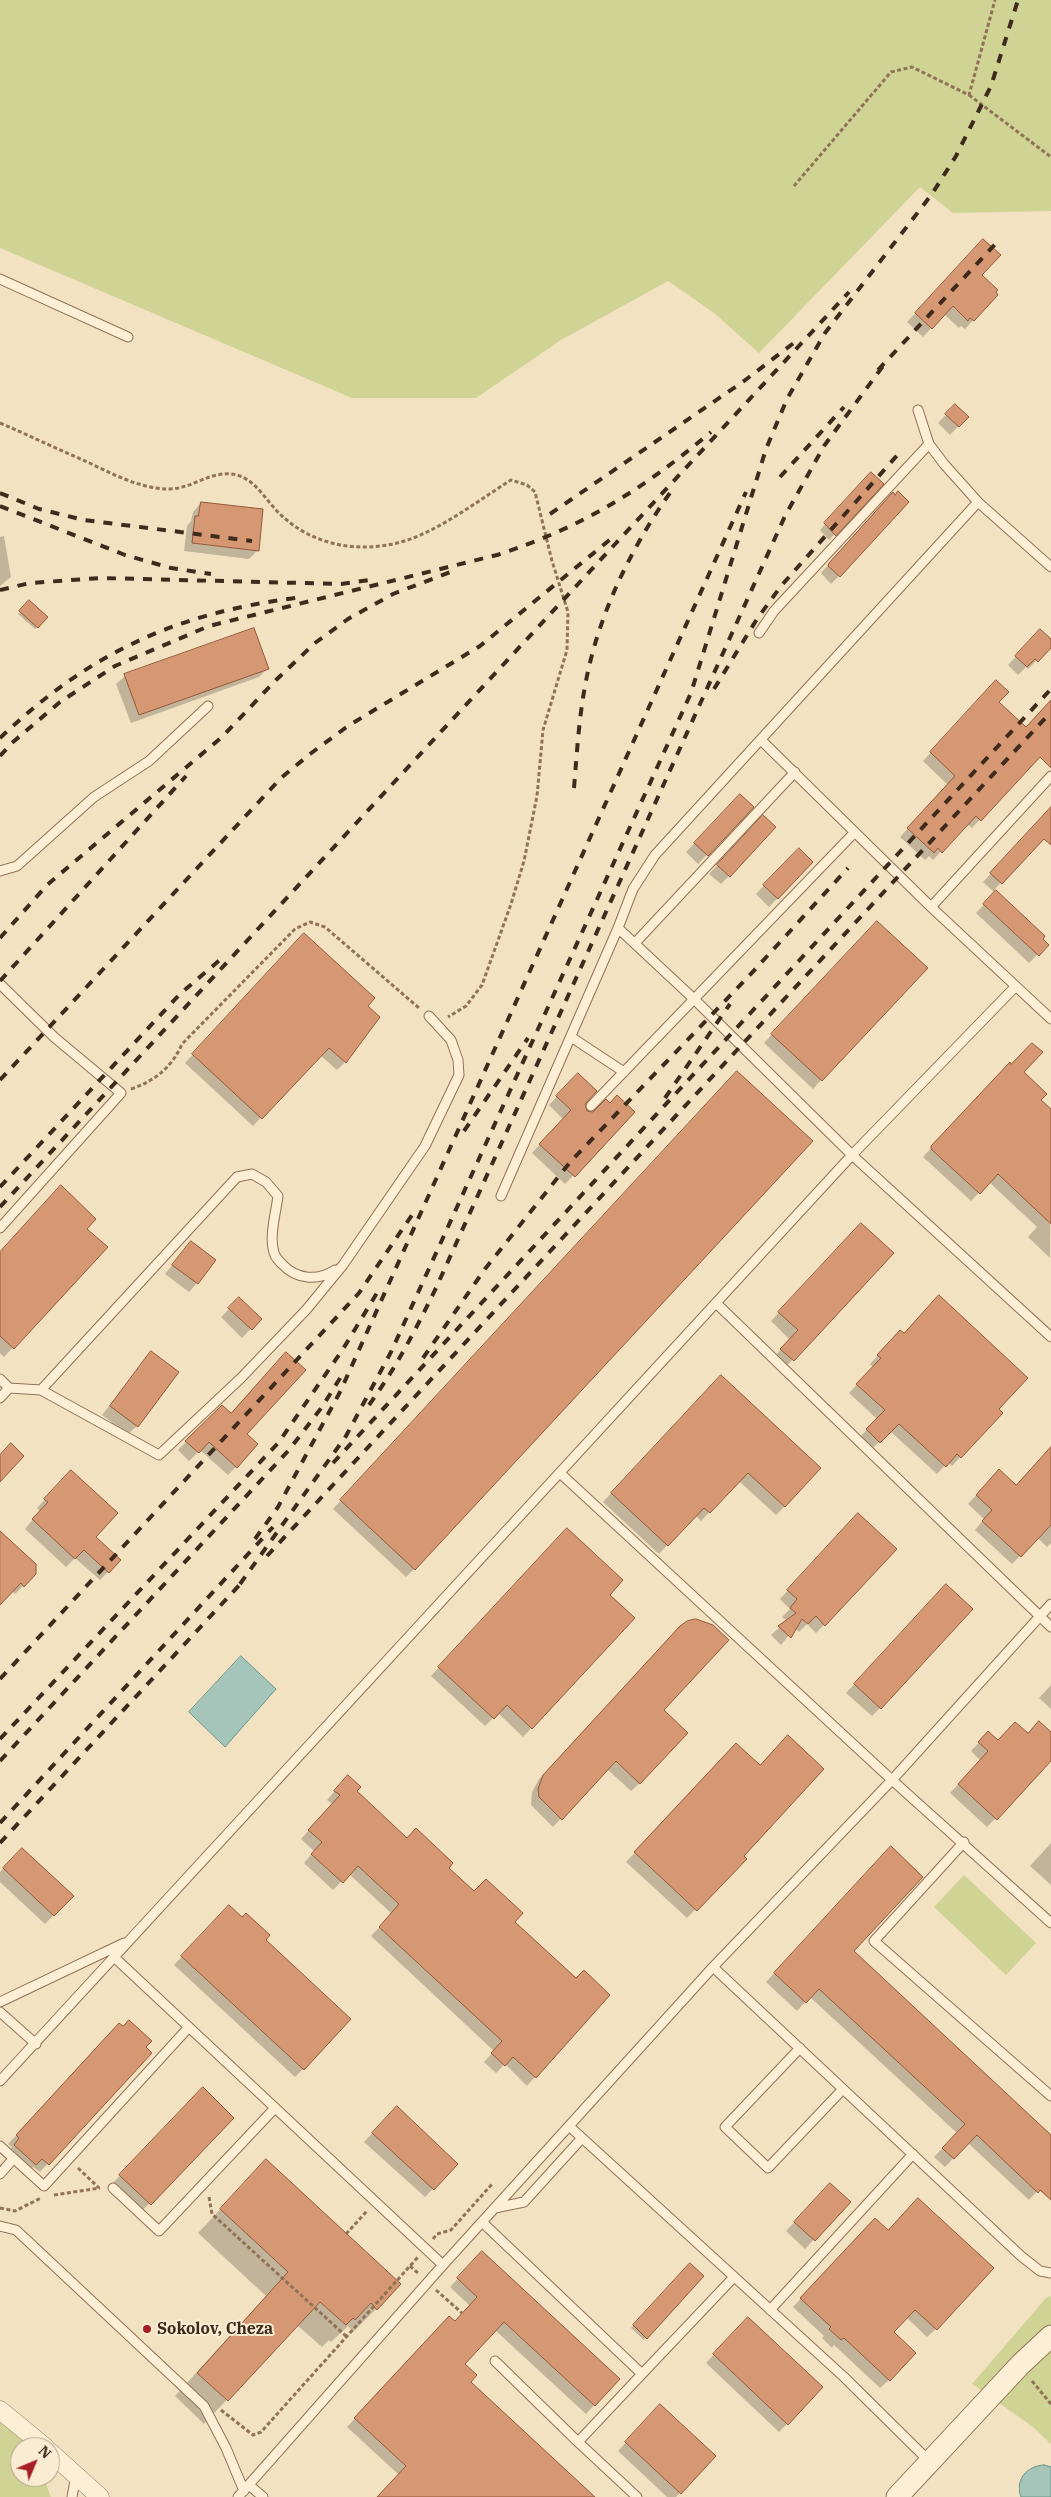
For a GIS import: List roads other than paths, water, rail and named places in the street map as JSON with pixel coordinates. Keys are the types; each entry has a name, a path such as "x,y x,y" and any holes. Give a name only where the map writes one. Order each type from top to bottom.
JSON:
{"street":[{"path":"897,2497 930,2462 1026,2373 1051,2336"},
{"path":"0,2410 33,2437"},
{"path":"60,2461 100,2497"}],"lane":[{"path":"0,279 128,336"},
{"path":"918,410 930,444 944,464 978,502 1051,567"},
{"path":"760,633 774,611 930,444"},
{"path":"501,1196 618,928 633,889 655,855 978,502"},
{"path":"0,871 16,866 94,797 148,761 208,706"},
{"path":"761,740 854,833 1051,1019"},
{"path":"635,943 795,772"},
{"path":"931,907 1051,776"},
{"path":"591,1106 854,833"},
{"path":"618,928 694,999 852,1155 1051,1337"},
{"path":"0,984 54,1037 121,1093 0,1228"},
{"path":"0,2081 852,1155 1015,987"},
{"path":"0,1379 9,1388 41,1390 159,1454 242,1378 306,1310 343,1265 425,1146 459,1075 458,1060 451,1040 429,1016"},
{"path":"571,1037 624,1072"},
{"path":"41,1390 237,1177 252,1174 266,1182 278,1196 273,1239 275,1256 288,1270 306,1278 326,1276 343,1265"},
{"path":"716,1303 1051,1627"},
{"path":"0,1398 9,1388"},
{"path":"560,1473 892,1780 964,1842 1051,1923"},
{"path":"243,2491 443,2265 713,1967 892,1780 1051,1604"},
{"path":"964,1842 874,1941 1051,2096"},
{"path":"0,2002 130,1940"},
{"path":"114,1957 443,2265"},
{"path":"713,1967 1021,2256 1040,2271 1051,2273"},
{"path":"0,2012 36,2044"},
{"path":"0,2146 44,2186 189,2027"},
{"path":"800,2048 725,2127 768,2168 843,2089"},
{"path":"114,2188 159,2231 275,2108"},
{"path":"569,2126 844,2377 930,2462"},
{"path":"495,2208 524,2202 582,2138"},
{"path":"770,2310 913,2154"},
{"path":"0,2174 13,2159"},
{"path":"482,2222 642,2374"},
{"path":"0,2226 16,2230 204,2406 226,2448 243,2491"},
{"path":"578,2442 734,2276"},
{"path":"495,2361 637,2497"},
{"path":"72,2497 76,2475"},
{"path":"243,2491 263,2497"}],"water":[{"path":"241,1656 276,1689 225,1747 189,1712"},
{"path":"1044,2465 1051,2467 1051,2497 1021,2497 1020,2485 1024,2475 1032,2468"}],"railway":[{"path":"240,1584 346,1436 391,1352 691,693 766,449 787,399 825,333 932,194 956,156 991,86 1018,0"},
{"path":"878,370 1000,239"},
{"path":"0,1207 849,292"},
{"path":"550,514 744,381 795,342"},
{"path":"369,1405 405,1348 436,1288 785,516 824,446 883,366"},
{"path":"780,477 844,407"},
{"path":"0,756 13,742 60,702 115,666 209,626 497,555 528,544 557,532 610,505 661,472 711,432"},
{"path":"714,689 757,619 781,586 901,451"},
{"path":"574,788 586,681 599,630 608,605 631,557 657,511 672,490"},
{"path":"255,1539 278,1507 340,1392 746,492"},
{"path":"0,493 39,509 84,520 252,541"},
{"path":"0,506 125,555 171,568 211,574"},
{"path":"0,1080 281,778 348,726 480,646 612,538"},
{"path":"0,938 47,885 222,737 276,680 315,643 348,619 393,594 453,571"},
{"path":"0,590 30,583 101,578 341,584 369,580"},
{"path":"0,738 33,708 66,683 100,661 136,642 211,614 296,598"},
{"path":"333,1463 1051,689"},
{"path":"267,1556 1051,712"},
{"path":"0,981 186,776"},
{"path":"423,1358 485,1269 571,1161 748,977 848,868"},
{"path":"0,1187 180,994 221,959"},
{"path":"665,1098 730,1004"},
{"path":"464,1131 528,1038"},
{"path":"0,1679 359,1293 414,1212"},
{"path":"0,1739 279,1442 343,1349 380,1288"},
{"path":"0,1761 289,1450 322,1407 342,1375"},
{"path":"0,1823 273,1527"},
{"path":"0,1843 245,1579"}],"place":[{"name":"Sokolov, Cheza","path":"147,2329"}]}
